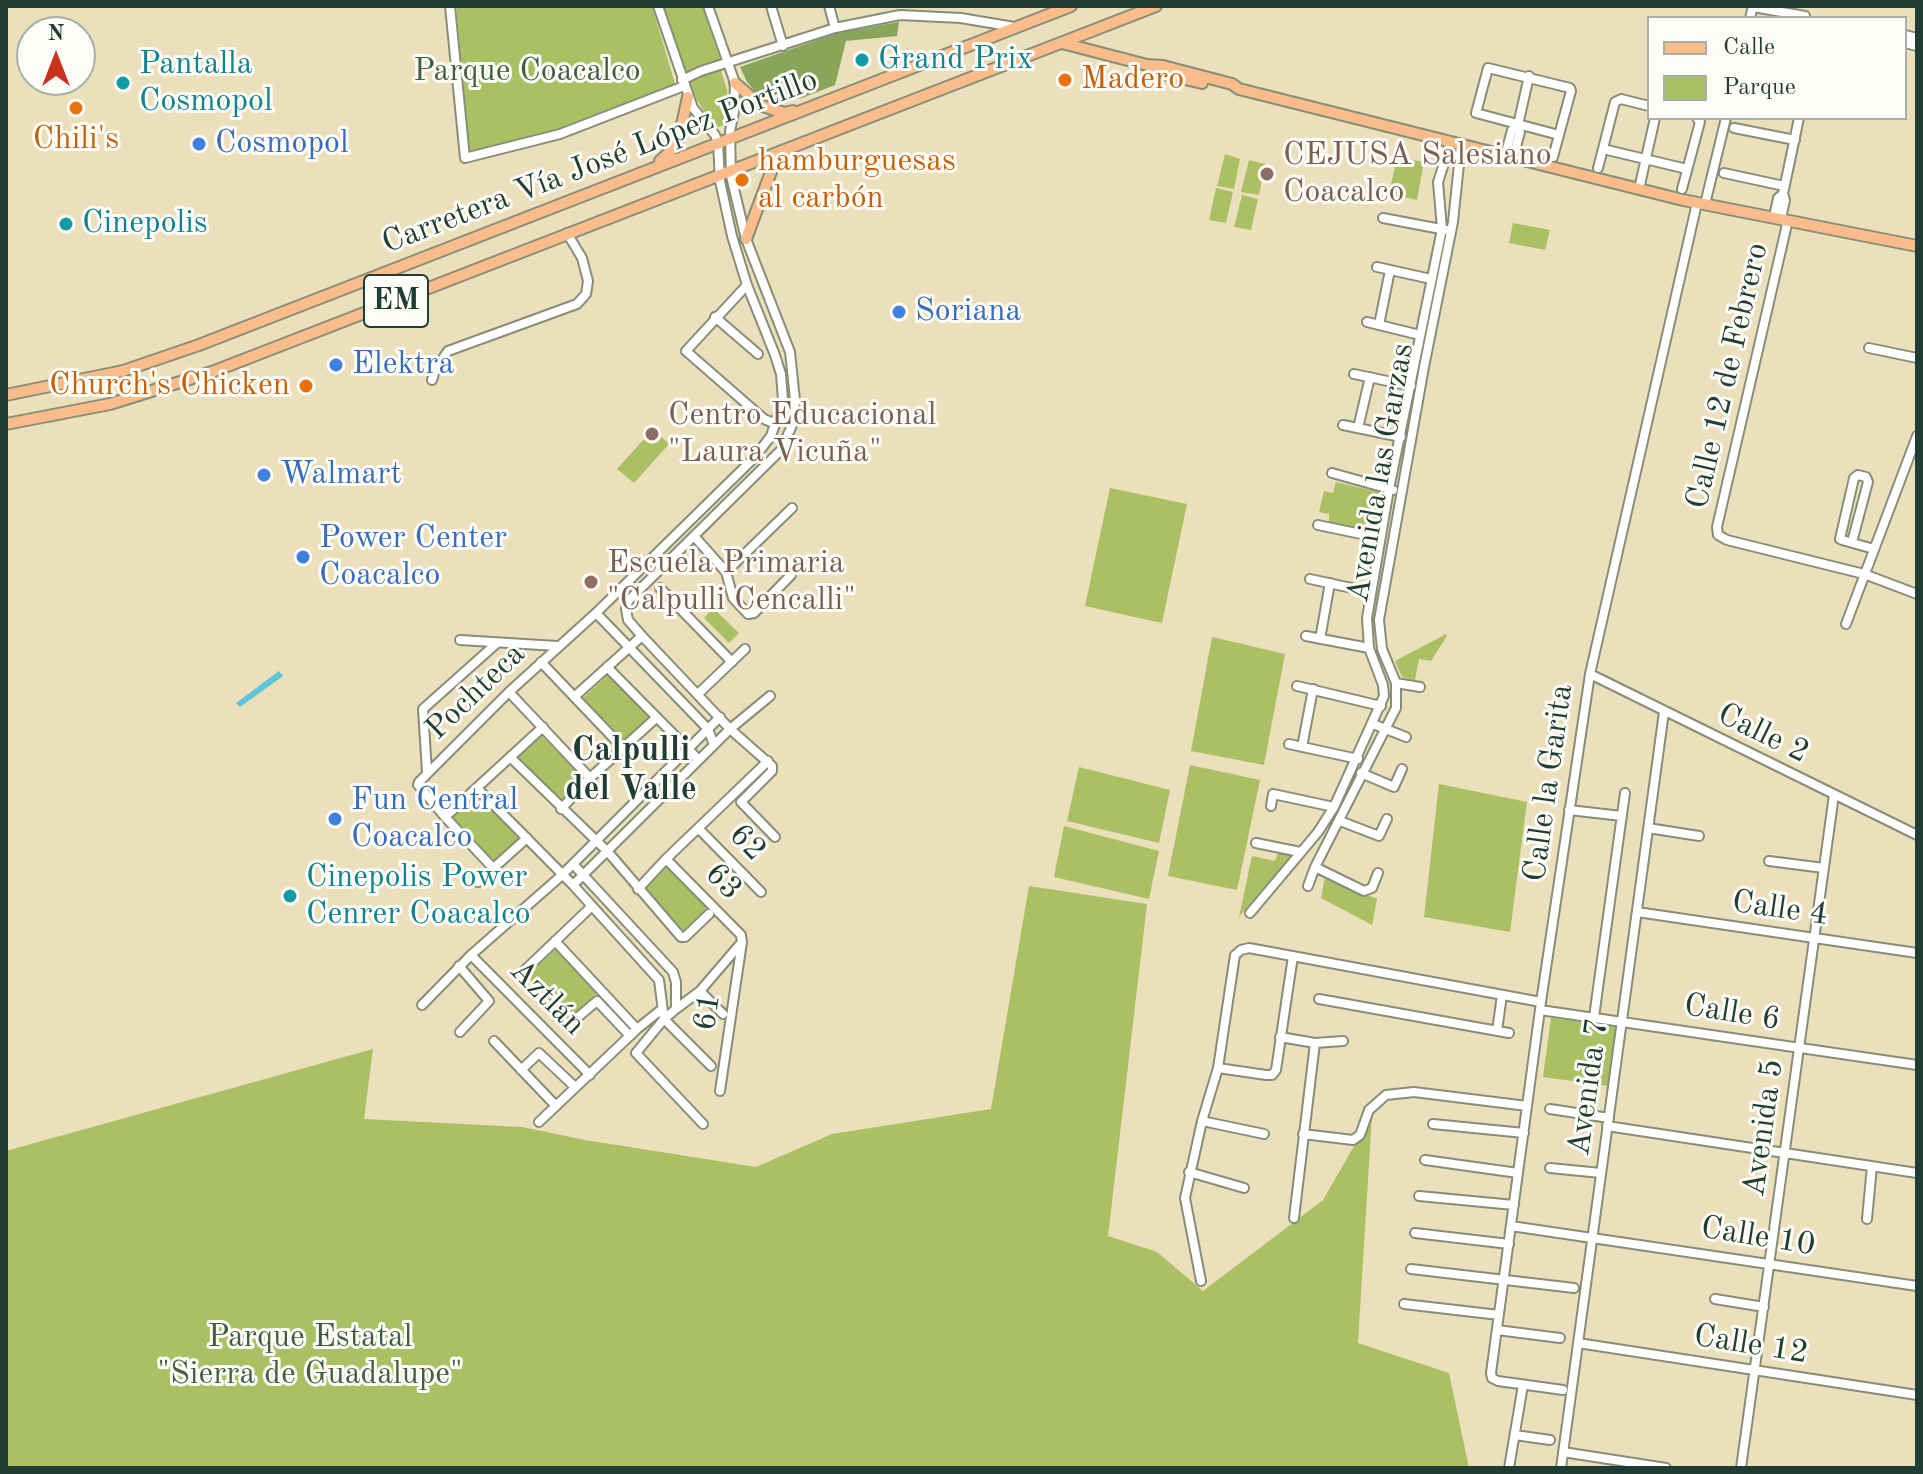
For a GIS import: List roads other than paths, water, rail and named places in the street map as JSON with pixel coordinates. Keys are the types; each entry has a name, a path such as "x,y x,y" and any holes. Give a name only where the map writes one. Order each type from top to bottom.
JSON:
{"main road":[{"name":"Carretera Vía José López Portillo","path":"6,395 123,371 199,345 717,139 732,137 811,108 1071,6"},
{"name":"Carretera Vía José López Portillo","path":"6,424 110,404 212,372 1156,6"},
{"path":"1060,43 1147,65 1160,73 1229,90 1239,89 1701,204 1917,246"},
{"path":"735,83 750,99 773,111 784,113 811,108"},
{"path":"652,167 671,151 679,138 688,97"},
{"path":"746,239 778,153"}],"street":[{"path":"450,6 465,158 560,134 683,83 701,71 835,28 898,13 961,18 1014,27"},
{"path":"658,6 688,97 717,139 719,175 734,243 781,374 783,400 776,424 764,419 686,351 747,285"},
{"path":"708,6 735,83 731,171 746,239 790,352 795,400 793,423 781,450 628,601 626,609 628,620 642,636 730,729 772,766 772,771 741,802 775,837"},
{"path":"771,6 783,46"},
{"path":"829,6 835,28"},
{"path":"889,6 898,13"},
{"path":"1753,6 1782,9 1806,16"},
{"path":"1553,157 1559,135 1570,88 1488,68 1475,111 1478,115 1559,135"},
{"path":"1509,157 1520,132 1518,125 1529,76"},
{"path":"1598,168 1618,99 1647,106"},
{"path":"1639,189 1655,120"},
{"path":"1682,189 1698,120"},
{"name":"Calle la Garita","path":"1523,1385 1492,1378 1527,1106 1590,674 1701,204 1725,120"},
{"path":"1781,219 1799,120"},
{"path":"1734,128 1795,140"},
{"name":"Avenida las Garzas","path":"1381,706 1383,685 1369,648 1367,618 1370,592 1411,386 1419,366 1420,335 1442,229 1438,182 1456,144"},
{"name":"Avenida las Garzas","path":"1396,683 1382,649 1379,620 1419,366 1452,231 1459,183 1456,144"},
{"path":"1603,149 1687,169"},
{"path":"1724,173 1784,190"},
{"path":"1383,218 1452,231"},
{"name":"Calle 12 de Febrero","path":"1781,219 1718,535 1727,540 1864,574"},
{"path":"432,380 448,351 577,304 586,294 588,281 582,258 567,233"},
{"path":"734,243 746,239"},
{"path":"1377,267 1431,279"},
{"path":"1379,325 1390,270"},
{"path":"715,317 758,354"},
{"path":"1367,322 1420,335"},
{"path":"1869,348 1917,358"},
{"path":"1354,374 1411,386"},
{"path":"1358,428 1370,377"},
{"name":"Pochteca","path":"445,817 418,785 427,772 754,458 776,424"},
{"path":"1343,425 1401,437"},
{"path":"1846,624 1917,436"},
{"path":"1332,473 1401,491"},
{"path":"1852,542 1868,482 1866,477 1858,475 1854,478 1840,539 1874,549"},
{"path":"726,572 792,508"},
{"path":"1318,525 1380,538"},
{"path":"694,536 726,572 733,598 751,615 791,575"},
{"path":"1864,574 1917,594"},
{"path":"630,578 640,589"},
{"path":"1310,579 1370,592"},
{"path":"1320,639 1330,583"},
{"path":"660,588 732,662"},
{"path":"596,613 708,729 714,745"},
{"path":"574,697 642,636"},
{"path":"1306,636 1369,648"},
{"name":"Pochteca","path":"460,640 557,646"},
{"name":"Pochteca","path":"427,772 422,711 497,643"},
{"path":"698,694 745,649"},
{"path":"541,662 623,748"},
{"path":"607,667 699,760"},
{"name":"Calle 2","path":"1590,674 1917,835"},
{"path":"1308,886 1328,839 1396,708 1396,683 1420,687"},
{"path":"1250,913 1318,832 1334,807 1381,706 1297,686"},
{"path":"1302,747 1313,689"},
{"path":"509,692 590,778"},
{"path":"573,885 730,729 770,696"},
{"name":"Avenida 7","path":"1561,1468 1664,712"},
{"path":"422,1005 459,966 561,876 720,717"},
{"path":"561,809 656,718"},
{"path":"1373,724 1406,737"},
{"path":"494,869 445,817 543,727"},
{"path":"1289,744 1358,759"},
{"path":"510,757 608,852 683,938 709,914"},
{"path":"638,889 768,761"},
{"path":"1361,773 1394,787 1402,769"},
{"path":"478,789 573,885 659,980 664,1001 663,1014 636,1053 703,1124"},
{"path":"1594,1017 1625,793"},
{"path":"1271,806 1273,794 1334,807"},
{"name":"Avenida 5","path":"1741,1468 1834,795"},
{"path":"1569,810 1622,816"},
{"path":"1340,821 1379,836 1387,819"},
{"name":"62","path":"698,828 761,892"},
{"path":"1648,828 1699,836"},
{"path":"1318,832 1328,839"},
{"path":"478,882 527,838"},
{"path":"1256,843 1300,852"},
{"name":"63","path":"666,859 741,935 742,942"},
{"path":"1769,861 1824,868"},
{"path":"573,864 673,972 676,1009"},
{"path":"1315,867 1364,891 1372,888 1378,873"},
{"name":"Aztlán","path":"525,970 592,906"},
{"name":"Calle 4","path":"1637,912 1917,953"},
{"name":"Aztlán","path":"555,941 634,1032"},
{"path":"539,1122 634,1032 676,1009 700,991 742,942"},
{"name":"61","path":"720,1091 742,942"},
{"name":"Calle 6","path":"1218,1068 1235,955 1249,948 1502,995 1594,1017 1917,1065"},
{"name":"Aztlán","path":"471,955 590,1075"},
{"path":"1201,1281 1185,1198 1202,1121 1218,1068 1272,1075 1276,1070 1293,956"},
{"name":"Aztlán","path":"459,966 489,1001 460,1032"},
{"path":"700,991 723,1014"},
{"path":"1497,1031 1502,995"},
{"path":"1319,999 1509,1033"},
{"name":"Aztlán","path":"571,1023 597,1001 634,1032"},
{"path":"663,1014 711,1066"},
{"path":"1280,1037 1315,1043 1343,1041"},
{"path":"494,1041 556,1106"},
{"path":"1294,1218 1315,1043"},
{"name":"Aztlán","path":"521,1070 539,1053 575,1087"},
{"path":"1303,1134 1353,1140 1360,1135 1369,1110 1386,1095 1414,1092 1527,1106"},
{"path":"1550,1109 1785,1153 1917,1173"},
{"path":"1202,1121 1264,1134"},
{"path":"1433,1124 1524,1133"},
{"path":"1425,1160 1518,1173"},
{"path":"1867,1219 1872,1166"},
{"path":"1550,1168 1601,1173"},
{"path":"1189,1172 1244,1188"},
{"path":"1419,1196 1514,1205"},
{"name":"Calle 10","path":"1511,1226 1917,1286"},
{"path":"1415,1233 1509,1244"},
{"path":"1411,1269 1574,1288"},
{"path":"1715,1299 1764,1307"},
{"path":"1404,1304 1499,1315"},
{"path":"1497,1330 1560,1338"},
{"name":"Calle 12","path":"1578,1343 1917,1395"},
{"path":"1509,1468 1523,1385 1563,1390"},
{"path":"1515,1435 1550,1440"},
{"path":"1563,1452 1666,1468"}],"water":[{"path":"279,671 283,676 240,707 236,703"}],"place":[{"name":"Grand Prix","path":"862,60"},
{"name":"Madero","path":"1065,80"},
{"name":"Pantalla Cosmopol","path":"123,83"},
{"name":"Chili's","path":"76,108"},
{"name":"Cosmopol","path":"199,144"},
{"name":"CEJUSA Salesiano Coacalco","path":"1267,174"},
{"name":"hamburguesas al carbón","path":"742,180"},
{"name":"Cinepolis","path":"66,224"},
{"name":"Soriana","path":"899,312"},
{"name":"Elektra","path":"336,365"},
{"name":"Church's Chicken","path":"306,386"},
{"name":"Centro Educacional \"Laura Vicuña\"","path":"652,434"},
{"name":"Walmart","path":"264,475"},
{"name":"Power Center Coacalco","path":"303,557"},
{"name":"Escuela Primaria \"Calpulli Cencalli\"","path":"591,582"},
{"name":"Fun Central Coacalco","path":"335,819"},
{"name":"Cinepolis Power Cenrer Coacalco","path":"290,896"}],"district":[{"name":"Calpulli del Valle","path":"631,770"}],"park label":[{"name":"Parque Coacalco","path":"527,72"},
{"name":"Parque Estatal \"Sierra de Guadalupe\"","path":"310,1356"}]}
